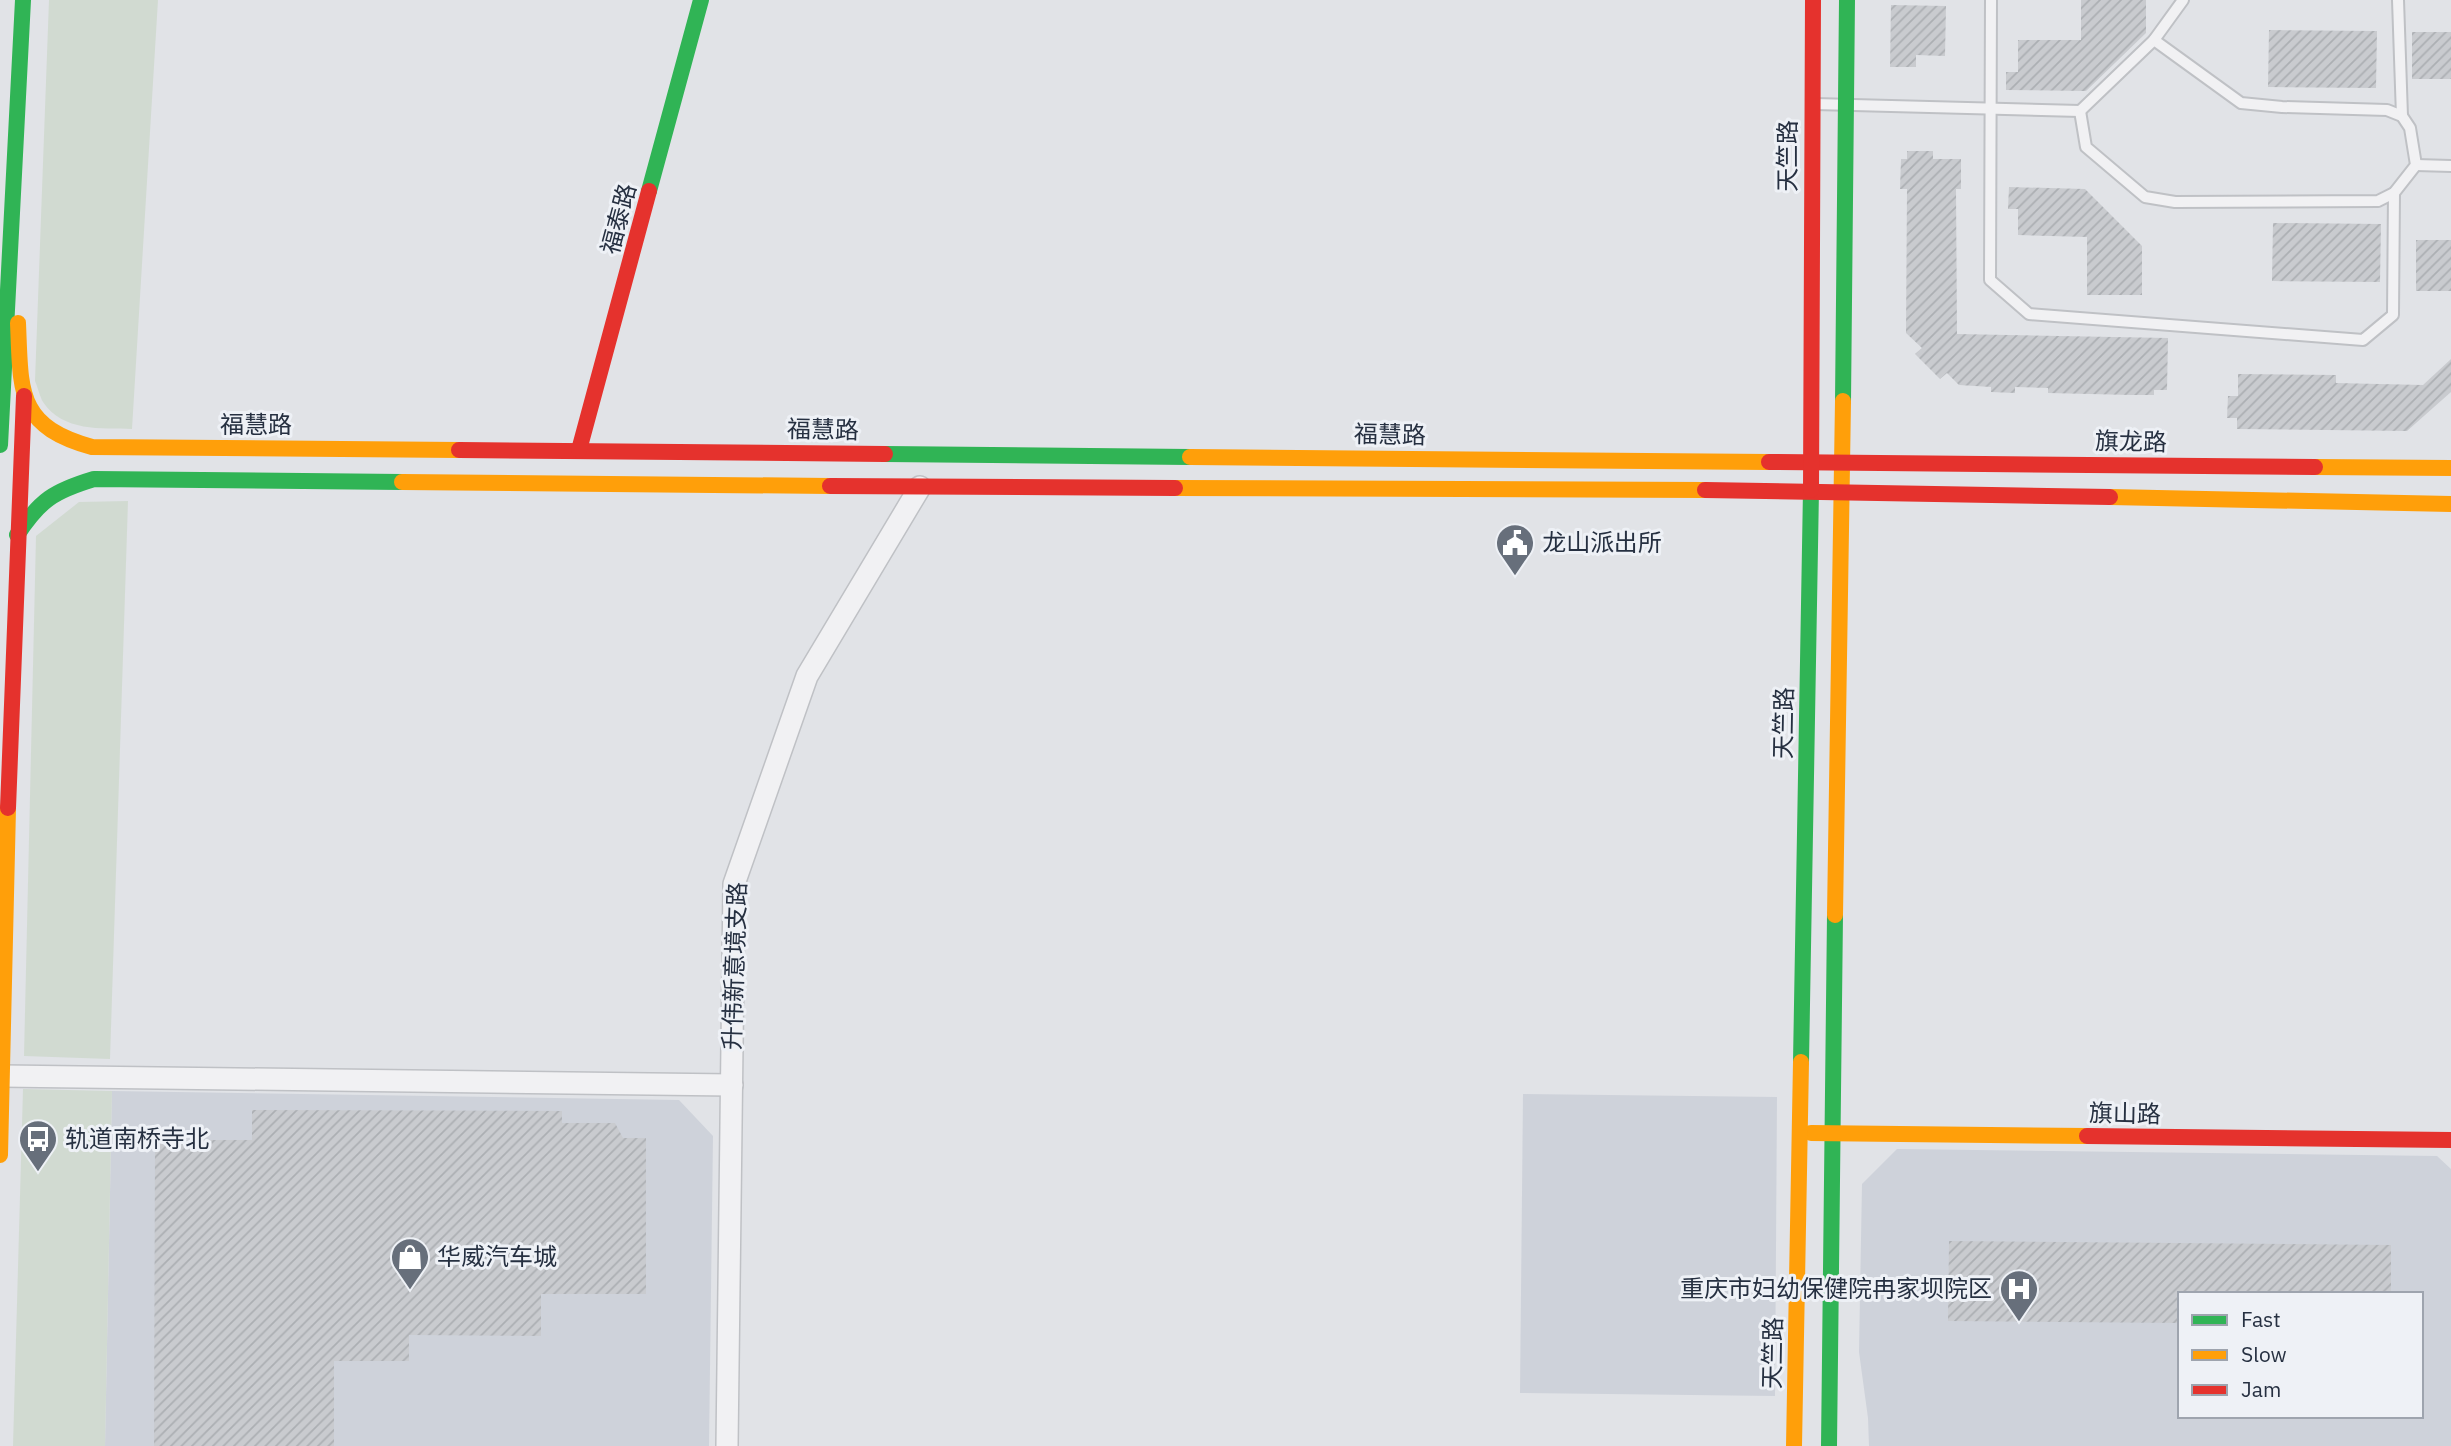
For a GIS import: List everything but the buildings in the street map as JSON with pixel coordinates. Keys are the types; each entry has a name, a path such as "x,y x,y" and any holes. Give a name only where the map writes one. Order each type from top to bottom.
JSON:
{"main road":[{"path":"0,445 23,0"},
{"name":"福泰路","path":"579,450 701,0"},
{"name":"天竺路","path":"1794,1446 1811,491 1813,0"},
{"path":"1829,1446 1847,0"},
{"path":"0,1155 5,884 24,396 10,228"},
{"name":"福慧路","path":"24,396 38,420 67,440 92,447 1810,461"},
{"path":"92,447 80,454 76,463 80,473 94,478"},
{"name":"旗龙路","path":"1810,461 2451,468"},
{"path":"17,535 36,505 59,489 94,478 920,487 1842,491 2451,504"},
{"name":"旗山路","path":"1799,1133 2451,1140"}],"street":[{"name":"升伟新意境支路","path":"727,1446 734,884 807,676 920,487"},
{"path":"2,1076 732,1085"}],"lane":[{"path":"1992,0 1990,280 2029,314 2363,340 2393,315 2394,193"},
{"path":"1811,104 2080,111 2154,40 2183,0"},
{"path":"2080,111 2085,147 2145,197 2175,202 2378,201 2394,193 2416,165 2410,128 2402,116 2398,0"},
{"path":"2154,40 2241,103 2387,110 2402,116"},
{"path":"2416,165 2451,166"}],"shaded area":[{"path":"49,0 158,0 132,429 95,428 61,419 43,402 35,381"},
{"path":"128,501 110,1059 24,1056 36,536 79,502"},
{"path":"23,1089 112,1091 105,1446 13,1446"},
{"name":"华威汽车城","path":"112,1091 679,1100 713,1136 709,1446 105,1446"},
{"path":"1523,1094 1777,1097 1775,1396 1520,1393"},
{"name":"重庆市妇幼保健院冉家坝院区","path":"1897,1149 2437,1156 2451,1169 2451,1446 1869,1446 1859,1352 1862,1184"}],"traffic: fast":[{"path":"0,445 23,0"},
{"path":"649,191 701,0"},
{"path":"1843,401 1847,0"},
{"path":"885,454 1190,457"},
{"path":"17,535 33,513 49,498 94,479 402,482"},
{"path":"1801,1062 1811,490"},
{"path":"1829,1446 1835,915"}],"traffic: slow":[{"path":"18,323 20,368 28,403 36,416 49,428 92,447 459,450"},
{"path":"1835,915 1843,401"},
{"path":"1190,457 1769,462"},
{"path":"2315,467 2451,468"},
{"path":"402,482 830,486"},
{"path":"1175,488 1705,490"},
{"path":"2110,497 2451,504"},
{"path":"0,1155 8,808"},
{"path":"1794,1446 1801,1062"},
{"path":"1811,1133 2087,1136"}],"traffic: jam":[{"path":"1811,490 1813,0"},
{"path":"579,450 649,191"},
{"path":"8,808 24,396"},
{"path":"459,450 885,454"},
{"path":"1769,462 2315,467"},
{"path":"830,486 1175,488"},
{"path":"1705,490 2110,497"},
{"path":"2087,1136 2451,1140"}],"place":[{"name":"龙山派出所","path":"1515,577"},
{"name":"轨道南桥寺北","path":"38,1173"},
{"name":"华威汽车城","path":"410,1291"},
{"name":"重庆市妇幼保健院冉家坝院区","path":"2019,1323"}]}
